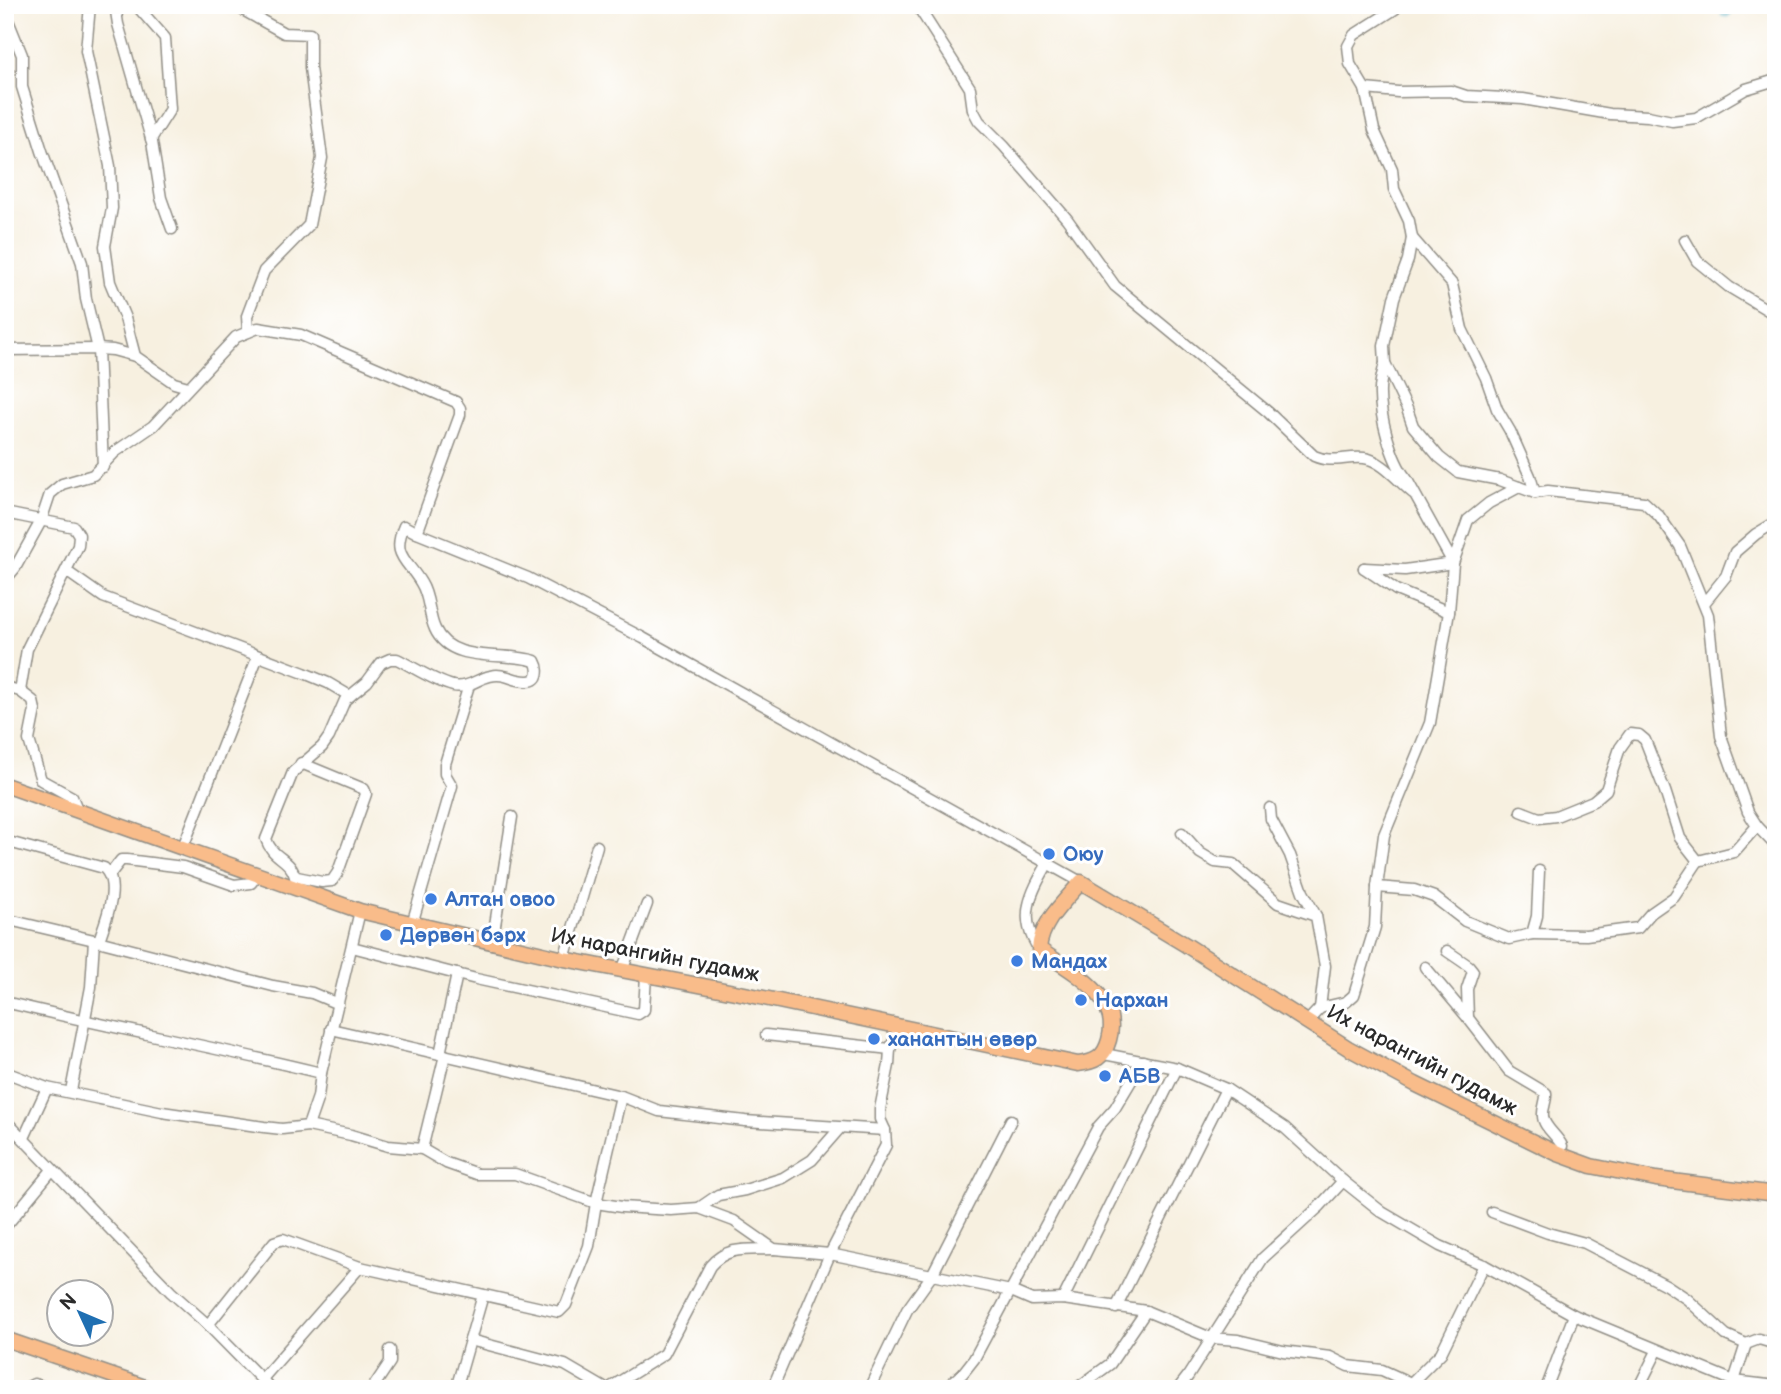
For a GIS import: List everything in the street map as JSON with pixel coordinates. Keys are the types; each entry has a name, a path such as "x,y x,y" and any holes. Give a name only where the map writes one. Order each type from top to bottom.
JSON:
{"main road":[{"name":"Их нарангийн гудамж","path":"5,785 257,875 297,883 360,911 412,925 564,960 1078,1064 1099,1059 1104,1054"},
{"name":"Их нарангийн гудамж","path":"1081,882 1186,944 1306,1023 1415,1084 1558,1154 1591,1166 1656,1179 1776,1194"},
{"path":"1081,882 1053,914 1040,936 1039,949 1094,989 1104,1001 1112,1023 1104,1054"},
{"path":"5,1339 118,1384 151,1389"}],"street":[{"path":"90,5 86,51 110,166 112,208 104,246 110,282 125,318 135,356"},
{"path":"115,5 151,139 161,198 172,229"},
{"path":"136,5 165,38 170,109 151,139"},
{"path":"234,5 285,33 310,34 312,81 322,158 309,225 264,271 247,316 248,332"},
{"path":"249,5 285,33"},
{"path":"918,5 970,88 973,110 979,121 1067,219 1115,286 1268,411 1314,456 1334,461 1366,458 1381,466 1413,493"},
{"path":"1397,5 1395,9 1354,35 1348,46 1350,64 1366,89 1374,130 1392,169 1394,189 1409,221 1412,238 1402,279 1394,298 1384,346 1381,404 1391,450 1453,563"},
{"path":"5,13 22,55 22,87 82,263 86,299 98,349 103,467"},
{"path":"1366,89 1451,92 1672,121 1696,118 1746,89 1776,80"},
{"path":"1412,238 1452,284 1462,330 1486,378 1497,409 1510,431 1535,493"},
{"path":"1685,240 1697,261 1746,298 1776,315"},
{"path":"5,580 15,568 41,521 50,494 62,484 93,475 103,467 115,452 153,426 236,337 257,328 301,335 456,402 460,415 417,533"},
{"path":"5,350 98,349 135,356 174,383 188,387"},
{"path":"1385,363 1413,426 1438,457 1458,472 1500,480 1535,493 1548,491 1644,502 1660,516 1680,546 1709,615 1721,736 1748,812 1757,827 1776,846"},
{"path":"1306,1023 1320,1008 1346,1002 1354,995 1375,927 1384,835 1430,723 1449,612 1453,563 1468,520 1489,503 1518,487"},
{"path":"5,513 74,527 79,535 78,546 27,649 20,691"},
{"path":"1705,602 1726,576 1735,552 1756,534 1776,522"},
{"path":"301,763 364,789 366,794 338,872 332,881 297,883 293,869 268,846 266,839 293,772 301,763 322,747 345,700 367,682 381,663 397,659 454,686 469,685 489,676 504,674 528,681 538,674 539,667 535,661 469,653 456,649 435,631 426,592 398,550 398,539 404,526 528,578 620,626 1081,882"},
{"path":"1449,612 1396,590 1364,568 1405,570 1453,563"},
{"path":"66,571 103,597 328,683 351,696"},
{"path":"183,847 258,656"},
{"path":"412,925 452,786 445,774 445,764 469,685"},
{"path":"5,687 20,691 33,701 35,710 29,740 41,780 72,797 77,809"},
{"path":"1521,811 1539,818 1556,816 1593,801 1606,790 1620,748 1630,734 1639,735 1645,740 1680,838 1698,861"},
{"path":"1270,808 1271,819 1316,916 1325,966 1320,1008"},
{"path":"492,944 512,817"},
{"path":"1377,887 1414,890 1434,897 1465,921 1509,939 1532,934 1586,935 1638,928 1651,913 1674,897 1698,861 1734,852 1757,827"},
{"path":"1182,834 1200,853 1215,862 1233,864 1278,903 1316,916"},
{"path":"5,841 104,868 110,874 108,912 97,940 71,1091"},
{"path":"564,960 597,846"},
{"path":"110,874 121,860 134,860 183,867 233,885 251,884 257,875"},
{"path":"1039,949 1030,935 1030,899 1048,863"},
{"path":"1532,934 1537,916 1539,871"},
{"path":"622,971 647,904"},
{"path":"308,1126 318,1097 321,1073 360,911"},
{"path":"5,919 273,986 299,990 338,1004"},
{"path":"352,947 457,974 638,1014 645,1010 646,975"},
{"path":"1447,951 1473,971 1467,989 1468,1018"},
{"path":"1425,967 1509,1071 1546,1093 1542,1116 1544,1123 1559,1138 1562,1146 1558,1154"},
{"path":"422,1149 443,1055 457,974"},
{"path":"5,1002 220,1048 321,1073"},
{"path":"772,1389 830,1254 886,1145 885,1130 880,1119 890,1049 900,1027"},
{"path":"331,1029 621,1096 659,1111 745,1121 885,1130"},
{"path":"766,1035 890,1049"},
{"path":"1104,1054 1177,1069 1226,1089 1285,1128 1382,1212 1440,1246 1484,1265 1574,1315 1735,1385 1776,1387"},
{"path":"945,1389 974,1359 1098,1127 1115,1108 1143,1061"},
{"path":"1063,1299 1177,1069"},
{"path":"7,1074 47,1088 162,1112 264,1127 299,1129 308,1126 388,1146 422,1149 446,1163 477,1174 515,1174 596,1203 671,1210 699,1208 734,1221 774,1249"},
{"path":"24,1138 47,1088"},
{"path":"1116,1308 1226,1089"},
{"path":"208,1325 274,1242 283,1239 360,1267 559,1312 566,1305 589,1246 596,1203 621,1096"},
{"path":"5,1120 171,1292 271,1389"},
{"path":"869,1389 907,1310 932,1275 1011,1120"},
{"path":"699,1208 718,1195 745,1191 783,1178 812,1160 840,1128"},
{"path":"5,1227 52,1170"},
{"path":"1178,1389 1263,1258 1343,1181"},
{"path":"1492,1212 1585,1243 1667,1285 1688,1298 1726,1335 1746,1344 1759,1339 1769,1342 1776,1338"},
{"path":"470,1340 565,1365 607,1389 664,1354 710,1266 719,1255 729,1251 774,1249 830,1254 1010,1291 1032,1300 1063,1299 1146,1311 1210,1338 1238,1340 1283,1351 1330,1357 1348,1366 1382,1370 1408,1386 1424,1389"},
{"path":"1408,1386 1441,1353 1484,1265"},
{"path":"261,1379 360,1267"},
{"path":"460,1388 483,1296"},
{"path":"1076,1389 1110,1364 1146,1311"},
{"path":"1546,1389 1574,1315"},
{"path":"1735,1385 1746,1344"},
{"path":"372,1389 390,1362 390,1350"},
{"path":"1638,1389 1657,1351"},
{"path":"24,1389 34,1384 53,1389"}],"waterway":[{"path":"1722,15 1727,16 1739,5"}],"place":[{"name":"Оюу","path":"1049,854"},
{"name":"Алтан овоо","path":"431,899"},
{"name":"Дөрвөн бэрх","path":"386,935"},
{"name":"Мандах","path":"1017,961"},
{"name":"Нархан","path":"1081,1000"},
{"name":"ханантын өвөр","path":"874,1039"},
{"name":"АБВ","path":"1105,1076"}]}
